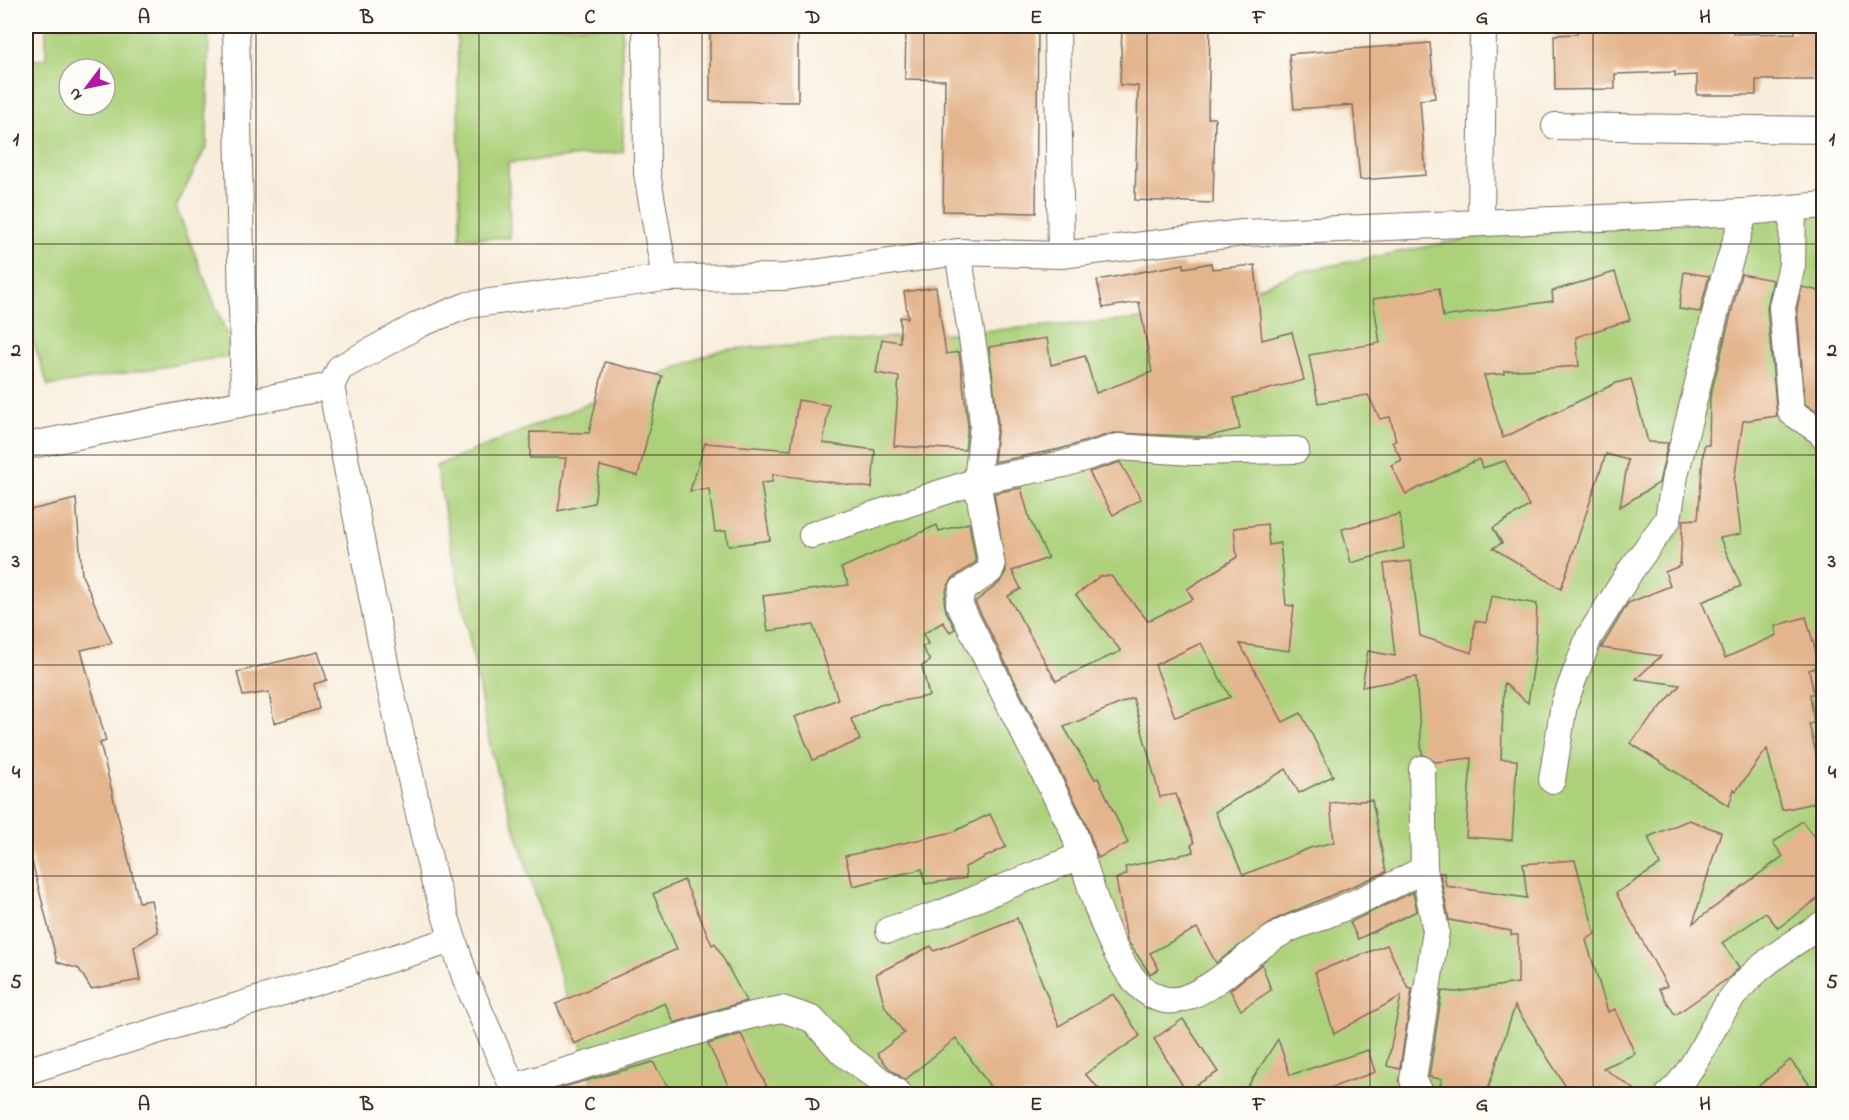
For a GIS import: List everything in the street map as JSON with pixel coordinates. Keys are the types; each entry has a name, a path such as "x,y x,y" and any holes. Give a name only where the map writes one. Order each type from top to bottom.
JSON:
{"street":[{"path":"237,26 244,402"},
{"path":"646,26 647,172 665,278"},
{"path":"1057,26 1061,255"},
{"path":"1481,222 1483,26"},
{"path":"1555,126 1824,130"},
{"path":"899,1095 843,1053 812,1019 782,1009 748,1016 514,1091 482,1022 452,940 434,880 388,678 331,386 340,368 420,324 468,305 665,278 786,277 958,252 1061,255 1243,233 1745,212 1824,205"},
{"path":"1793,208 1792,265 1782,307 1791,412 1821,432 1824,437"},
{"path":"1552,780 1564,704 1589,637 1631,570 1668,519 1675,476 1723,282 1745,212"},
{"path":"958,252 979,382 983,425 977,481 992,566 990,571 962,590 959,604 1072,828 1100,918 1118,956 1136,982 1155,999 1170,1001 1185,998 1208,986 1284,931 1384,891 1424,869"},
{"path":"26,446 331,386"},
{"path":"812,535 977,481 1064,464 1118,447 1192,452 1296,450"},
{"path":"1421,1095 1413,1080 1436,931 1424,869 1422,770"},
{"path":"889,930 940,914 1082,855"},
{"path":"1669,1095 1695,1061 1734,995 1787,948 1824,923"},
{"path":"26,1071 452,940"}],"green space":[{"path":"46,26 209,26 207,145 176,207 235,355 48,386 26,319 26,61 46,59"},
{"path":"457,26 622,26 623,152 508,163 510,238 460,238"},
{"path":"1823,214 1823,1094 597,1094 492,755 436,466 720,350 1185,316 1299,272 1475,237"}],"building":[{"path":"710,26 798,26 798,102 710,101"},
{"path":"906,26 1038,26 1036,213 943,211 945,80 905,79"},
{"path":"1122,26 1210,28 1208,118 1215,118 1213,203 1135,200 1138,86 1120,85"},
{"path":"1577,26 1733,26 1733,34 1795,33 1794,26 1824,26 1824,80 1756,80 1756,95 1697,95 1697,75 1675,76 1675,72 1615,74 1615,89 1555,90 1554,35 1577,34"},
{"path":"1430,43 1435,98 1420,100 1426,175 1360,180 1353,105 1294,109 1289,54"},
{"path":"1211,263 1212,269 1255,265 1262,340 1292,332 1304,380 1234,398 1240,429 1205,437 1114,433 1060,449 994,462 998,424 989,347 1047,338 1051,365 1085,356 1096,393 1152,372 1139,302 1103,308 1097,280 1184,264 1184,268"},
{"path":"1615,272 1630,320 1576,337 1579,366 1504,371 1504,374 1484,375 1503,438 1616,383 1631,379 1648,442 1668,443 1659,483 1620,507 1628,460 1606,454 1561,589 1493,548 1502,543 1493,528 1529,506 1505,461 1482,468 1479,459 1406,494 1391,465 1402,460 1392,442 1396,441 1390,417 1380,419 1368,395 1318,403 1309,355 1380,343 1373,299 1439,288 1443,317 1553,301 1552,291"},
{"path":"1684,272 1709,276 1700,312 1679,309"},
{"path":"1741,274 1773,280 1767,308 1777,416 1743,421 1734,481 1741,534 1720,538 1741,586 1702,602 1725,658 1777,635 1775,626 1806,617 1820,666 1809,670 1814,694 1810,694 1814,723 1809,724 1824,787 1824,801 1782,810 1767,749 1736,791 1734,789 1729,806 1630,743 1680,685 1636,679 1661,656 1601,648 1628,603 1670,586 1665,572 1680,566 1683,520 1698,519 1704,445 1709,445 1710,397"},
{"path":"936,287 946,354 959,352 968,425 965,450 894,446 899,377 876,373 882,339 900,342 900,317 908,318 904,292"},
{"path":"1802,287 1824,292 1824,408 1814,410 1805,404 1797,308"},
{"path":"605,362 662,376 638,476 600,466 594,503 558,511 566,458 530,458 530,432 589,433"},
{"path":"798,400 829,405 823,443 875,450 872,488 773,474 772,482 761,483 770,540 728,546 726,531 715,532 709,489 690,491 705,443 791,450"},
{"path":"1120,462 1141,499 1113,515 1089,472"},
{"path":"1021,488 1030,520 1048,558 1012,571 1021,589 1008,596 1056,681 1121,651 1076,595 1100,576 1111,576 1148,621 1193,599 1187,589 1237,557 1234,528 1267,524 1269,545 1280,543 1286,605 1294,606 1289,651 1240,644 1283,722 1301,713 1333,776 1299,793 1286,769 1215,812 1243,875 1310,848 1334,842 1330,803 1372,800 1386,872 1276,919 1216,963 1197,928 1150,953 1159,969 1150,974 1127,940 1116,879 1127,874 1125,867 1194,852 1191,845 1194,843 1176,794 1160,797 1133,698 1064,727 1095,779 1098,778 1128,843 1098,858 1085,821 975,602 999,583 1006,571 994,493","holes":["1201,643 1230,697 1175,717 1155,665"]},
{"path":"76,499 82,575 112,643 81,650 106,741 100,743 139,902 151,900 158,932 134,947 140,980 91,989 79,969 57,962 26,837 26,511"},
{"path":"1400,514 1404,548 1351,563 1342,529"},
{"path":"969,523 976,562 953,578 947,587 944,601 955,629 950,632 943,622 923,634 928,644 922,647 930,661 922,666 929,696 880,705 851,719 860,740 813,760 795,717 838,699 813,625 768,631 763,596 849,585 841,568 937,525 939,531"},
{"path":"1411,561 1420,636 1472,653 1475,621 1486,623 1491,596 1537,604 1535,656 1528,703 1504,683 1501,759 1517,760 1512,840 1466,837 1471,758 1435,762 1422,754 1416,677 1362,687 1368,651 1395,656 1384,564"},
{"path":"318,652 327,680 314,684 319,709 274,723 269,692 243,696 237,672"},
{"path":"990,814 1006,847 965,867 966,878 925,884 922,869 853,886 845,856 953,832"},
{"path":"1689,820 1721,832 1693,923 1783,856 1773,843 1802,821 1824,850 1824,894 1778,928 1766,913 1722,943 1739,967 1730,977 1675,1015 1659,989 1667,986 1616,893 1660,865 1648,837"},
{"path":"1575,860 1595,934 1586,940 1608,1012 1615,1009 1635,1054 1603,1068 1643,1095 1571,1095 1515,1006 1486,1095 1437,1095 1442,1079 1429,1077 1442,991 1456,992 1518,983 1518,935 1511,935 1511,931 1449,920 1440,873 1444,873 1446,886 1527,898 1523,864"},
{"path":"684,880 712,945 715,943 746,1001 674,1023 665,1003 574,1044 556,1004 677,949 653,894"},
{"path":"1413,892 1417,911 1358,939 1350,922"},
{"path":"1017,918 1059,1026 1113,994 1140,1036 1085,1074 1105,1095 996,1095 956,1038 905,1080 889,1068 877,1054 904,1033 885,1007 876,974 931,946 934,951"},
{"path":"1387,945 1408,988 1412,989 1400,1069 1387,1066 1401,996 1334,1034 1315,972"},
{"path":"1262,964 1271,990 1241,1010 1230,990"},
{"path":"1183,1019 1218,1072 1186,1091 1154,1039"},
{"path":"741,1034 767,1087 752,1095 733,1095 708,1044"},
{"path":"1278,1039 1290,1075 1368,1050 1375,1072 1311,1095 1245,1095 1246,1089"},
{"path":"1790,1060 1818,1095 1748,1095"},
{"path":"653,1062 673,1095 561,1095 560,1088"}]}
